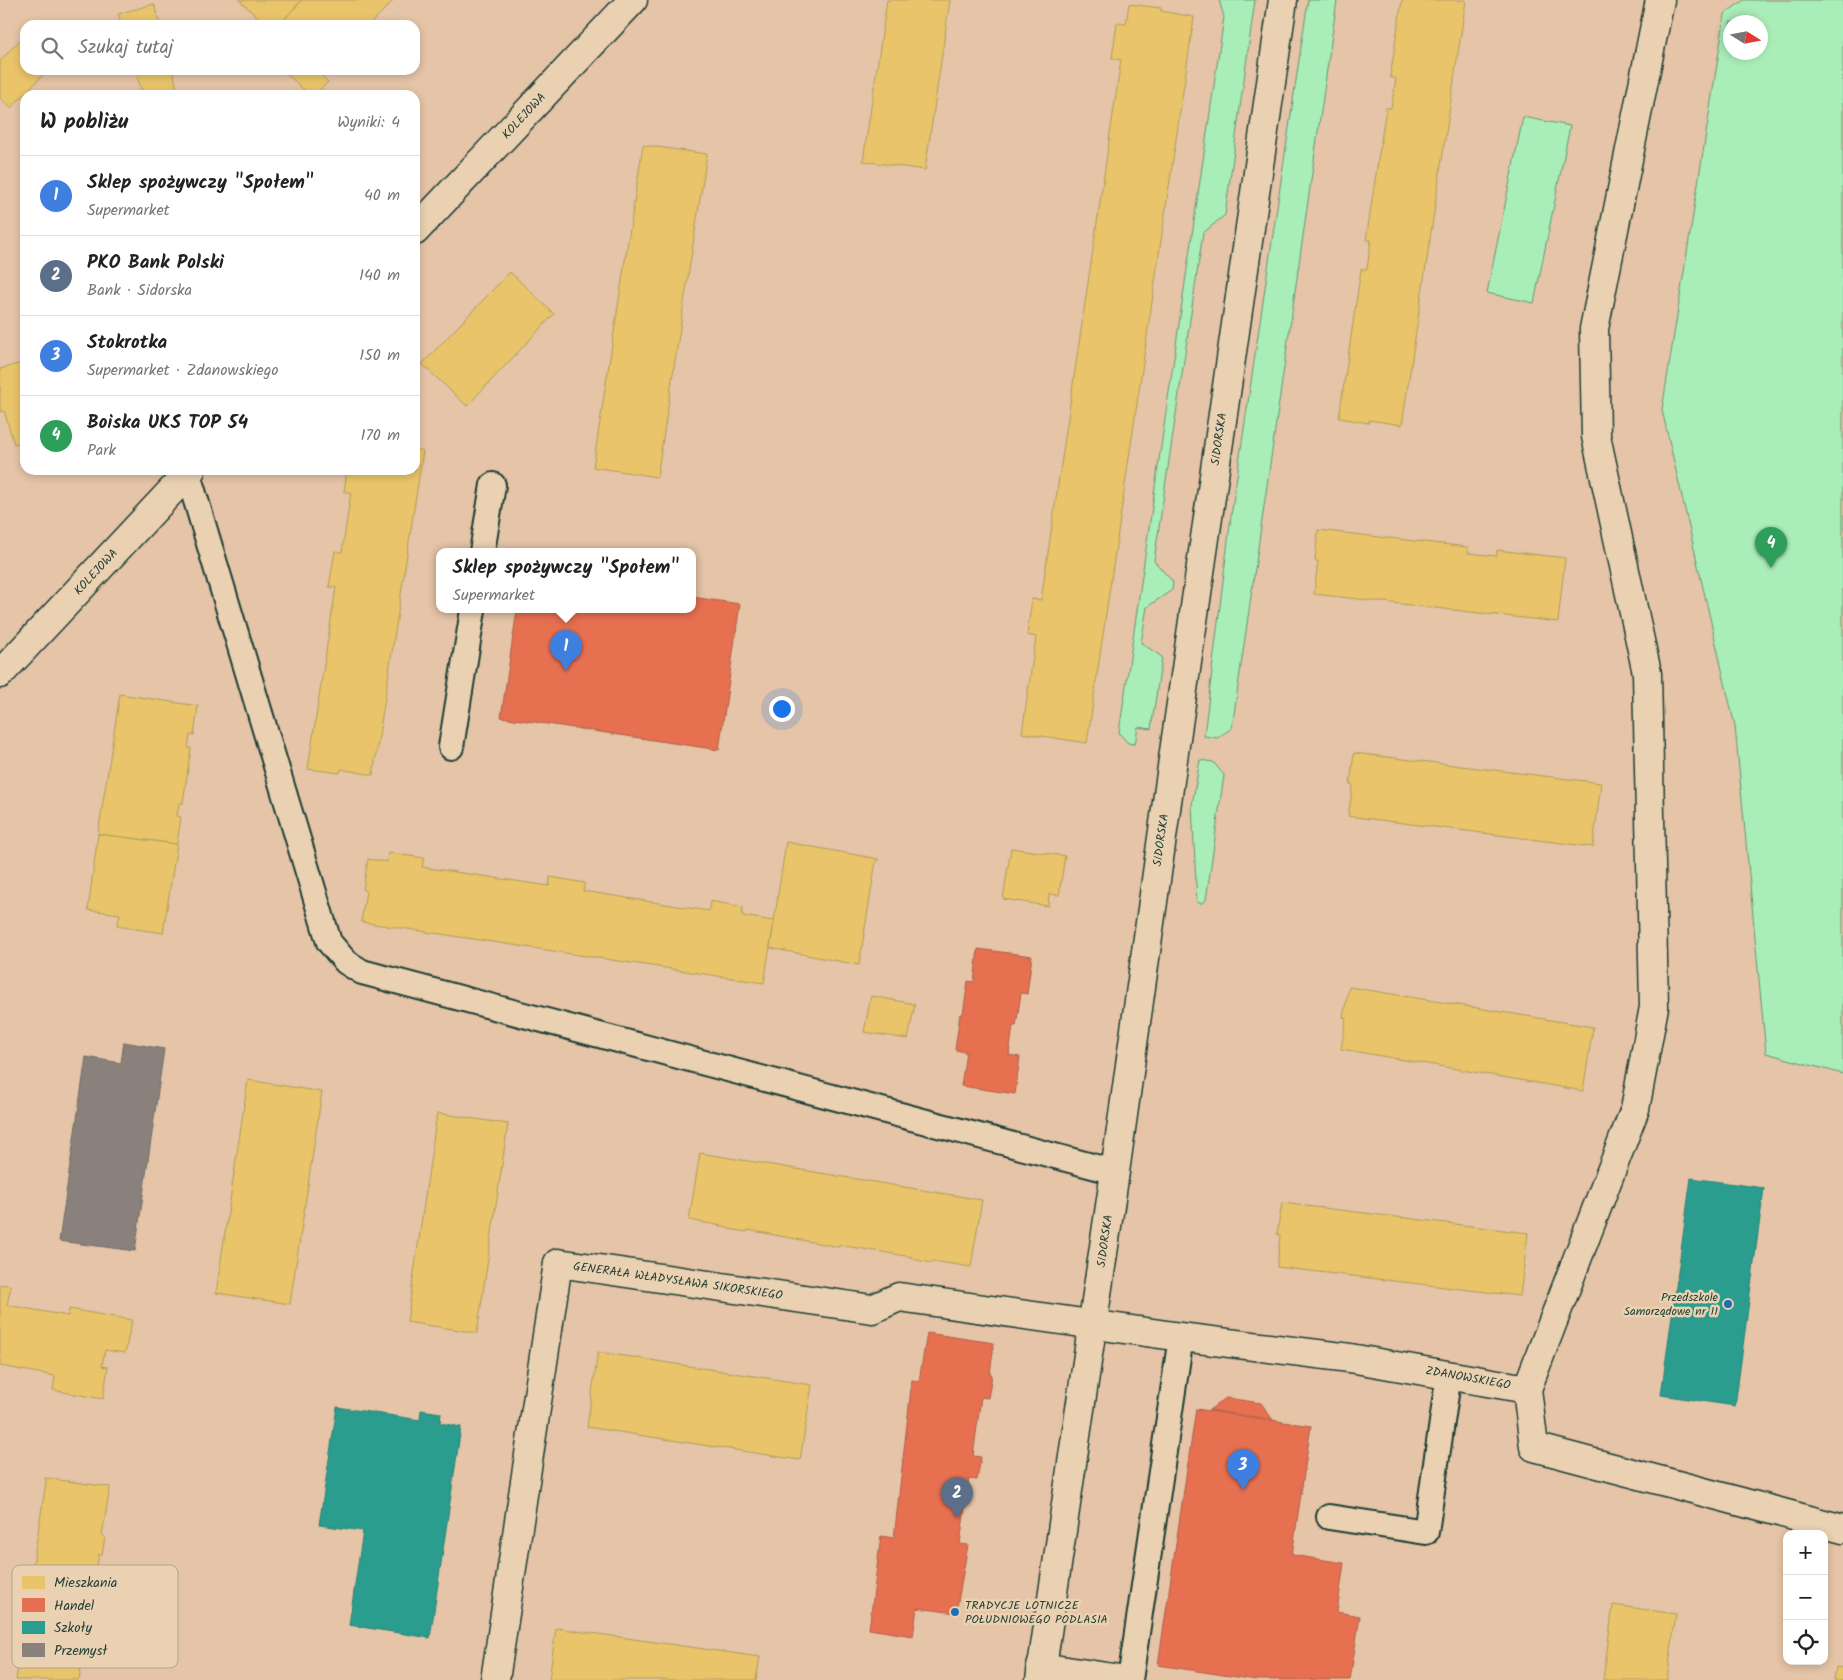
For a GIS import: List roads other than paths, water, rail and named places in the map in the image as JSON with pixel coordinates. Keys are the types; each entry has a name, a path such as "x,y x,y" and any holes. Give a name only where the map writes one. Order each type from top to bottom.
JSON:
{"street":[{"name":"KOLEJOWA","path":"420,226 633,0"},
{"name":"SIDORSKA","path":"1041,1674 1093,1325 1283,0"},
{"path":"1527,1389 1635,1108 1654,1007 1647,674 1596,436 1594,330 1660,0"},
{"name":"KOLEJOWA","path":"0,674 186,475"},
{"name":"GENERAŁA WŁADYSŁAWA SIKORSKIEGO","path":"495,1680 558,1263 872,1309 899,1297 1093,1325"},
{"name":"ZDANOWSKIEGO","path":"1093,1325 1350,1358 1527,1389 1534,1447 1843,1529"},
{"path":"1041,1674 1128,1680"}],"lane":[{"path":"190,475 329,942 346,962 362,972 1115,1172"},
{"path":"483,548 493,485"},
{"path":"451,747 473,613"},
{"path":"1128,1680 1181,1337"},
{"path":"1329,1517 1426,1532 1449,1374"}],"place":[{"name":"Boiska UKS TOP 54","path":"1771,568"},
{"name":"Sklep spożywczy \"Społem\"","path":"566,671"},
{"name":"Przedszkole Samorządowe nr 11","path":"1728,1304"},
{"name":"Stokrotka","path":"1243,1490"},
{"name":"PKO Bank Polski","path":"957,1518"},
{"name":"TRADYCJE LOTNICZE POŁUDNIOWEGO PODLASIA","path":"955,1612"}]}
